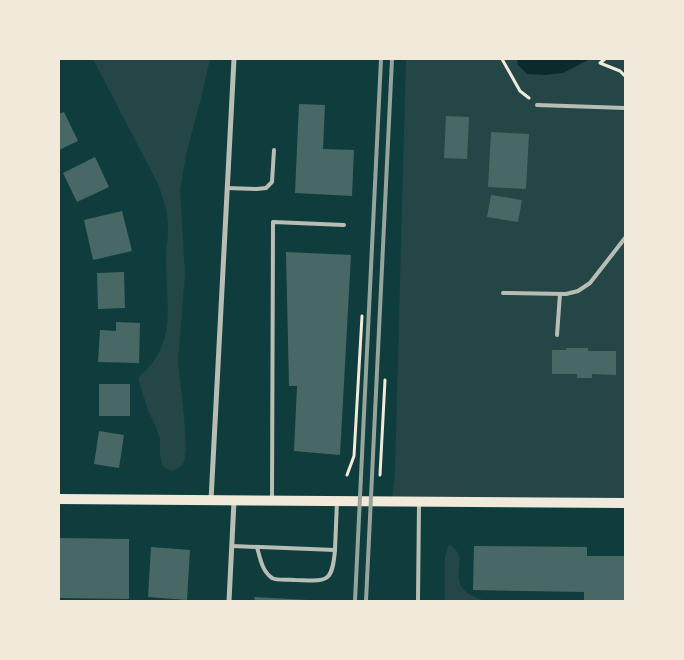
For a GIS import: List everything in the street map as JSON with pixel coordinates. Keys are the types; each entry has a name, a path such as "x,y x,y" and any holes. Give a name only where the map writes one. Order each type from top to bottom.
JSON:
{"main road":[{"path":"59,499 625,503"}],"street":[{"path":"212,500 234,59"},
{"path":"229,601 234,501"}],"lane":[{"path":"537,105 625,108"},
{"path":"227,188 258,190 266,188 272,182 274,150"},
{"path":"272,501 273,222 344,225"},
{"path":"503,293 566,294 578,291 590,283 625,238"},
{"path":"558,335 560,294"},
{"path":"257,547 264,570 273,578 321,581 330,575 334,566 337,501"},
{"path":"418,601 419,502"},
{"path":"232,546 335,550"}],"path":[{"path":"502,59 520,91 537,105"},
{"path":"605,59 600,63 620,71 625,76"},
{"path":"347,475 354,456 362,316"},
{"path":"380,475 385,380"}],"shaded area":[{"path":"93,59 210,59 186,155 180,190 185,275 178,361 186,450 184,462 180,467 172,471 165,468 162,464 160,438 148,410 138,378 151,364 160,350 165,336 168,306 166,274 167,214 158,184"},
{"path":"406,59 625,59 625,502 392,501 395,470"},
{"path":"517,59 590,59 563,73 545,75 527,74 518,65"},
{"path":"449,544 458,554 461,586 468,593 485,601 445,601 445,557"}],"building":[{"path":"299,104 325,105 323,149 354,150 352,196 295,193"},
{"path":"64,112 78,141 59,150 59,114"},
{"path":"446,116 469,117 467,159 444,158"},
{"path":"491,132 529,134 526,189 488,187"},
{"path":"95,157 109,187 77,202 63,173"},
{"path":"491,195 522,200 518,222 487,217"},
{"path":"122,211 132,251 93,260 84,220"},
{"path":"286,252 351,255 340,455 294,451 297,386 289,386"},
{"path":"124,272 125,308 98,309 97,273"},
{"path":"116,322 140,323 139,363 98,362 100,330 116,331"},
{"path":"566,348 588,348 588,351 616,351 616,375 592,374 592,378 577,378 577,374 552,374 552,350 566,350"},
{"path":"99,384 130,384 130,416 99,416"},
{"path":"99,431 124,435 119,468 94,464"},
{"path":"59,538 129,539 129,599 59,598"},
{"path":"474,546 587,547 587,556 625,556 625,601 584,601 584,592 473,590"},
{"path":"151,547 190,550 187,600 148,597"},
{"path":"254,597 308,600 308,601 255,601"}],"railway":[{"path":"355,601 381,59"},
{"path":"366,601 392,59"}]}
